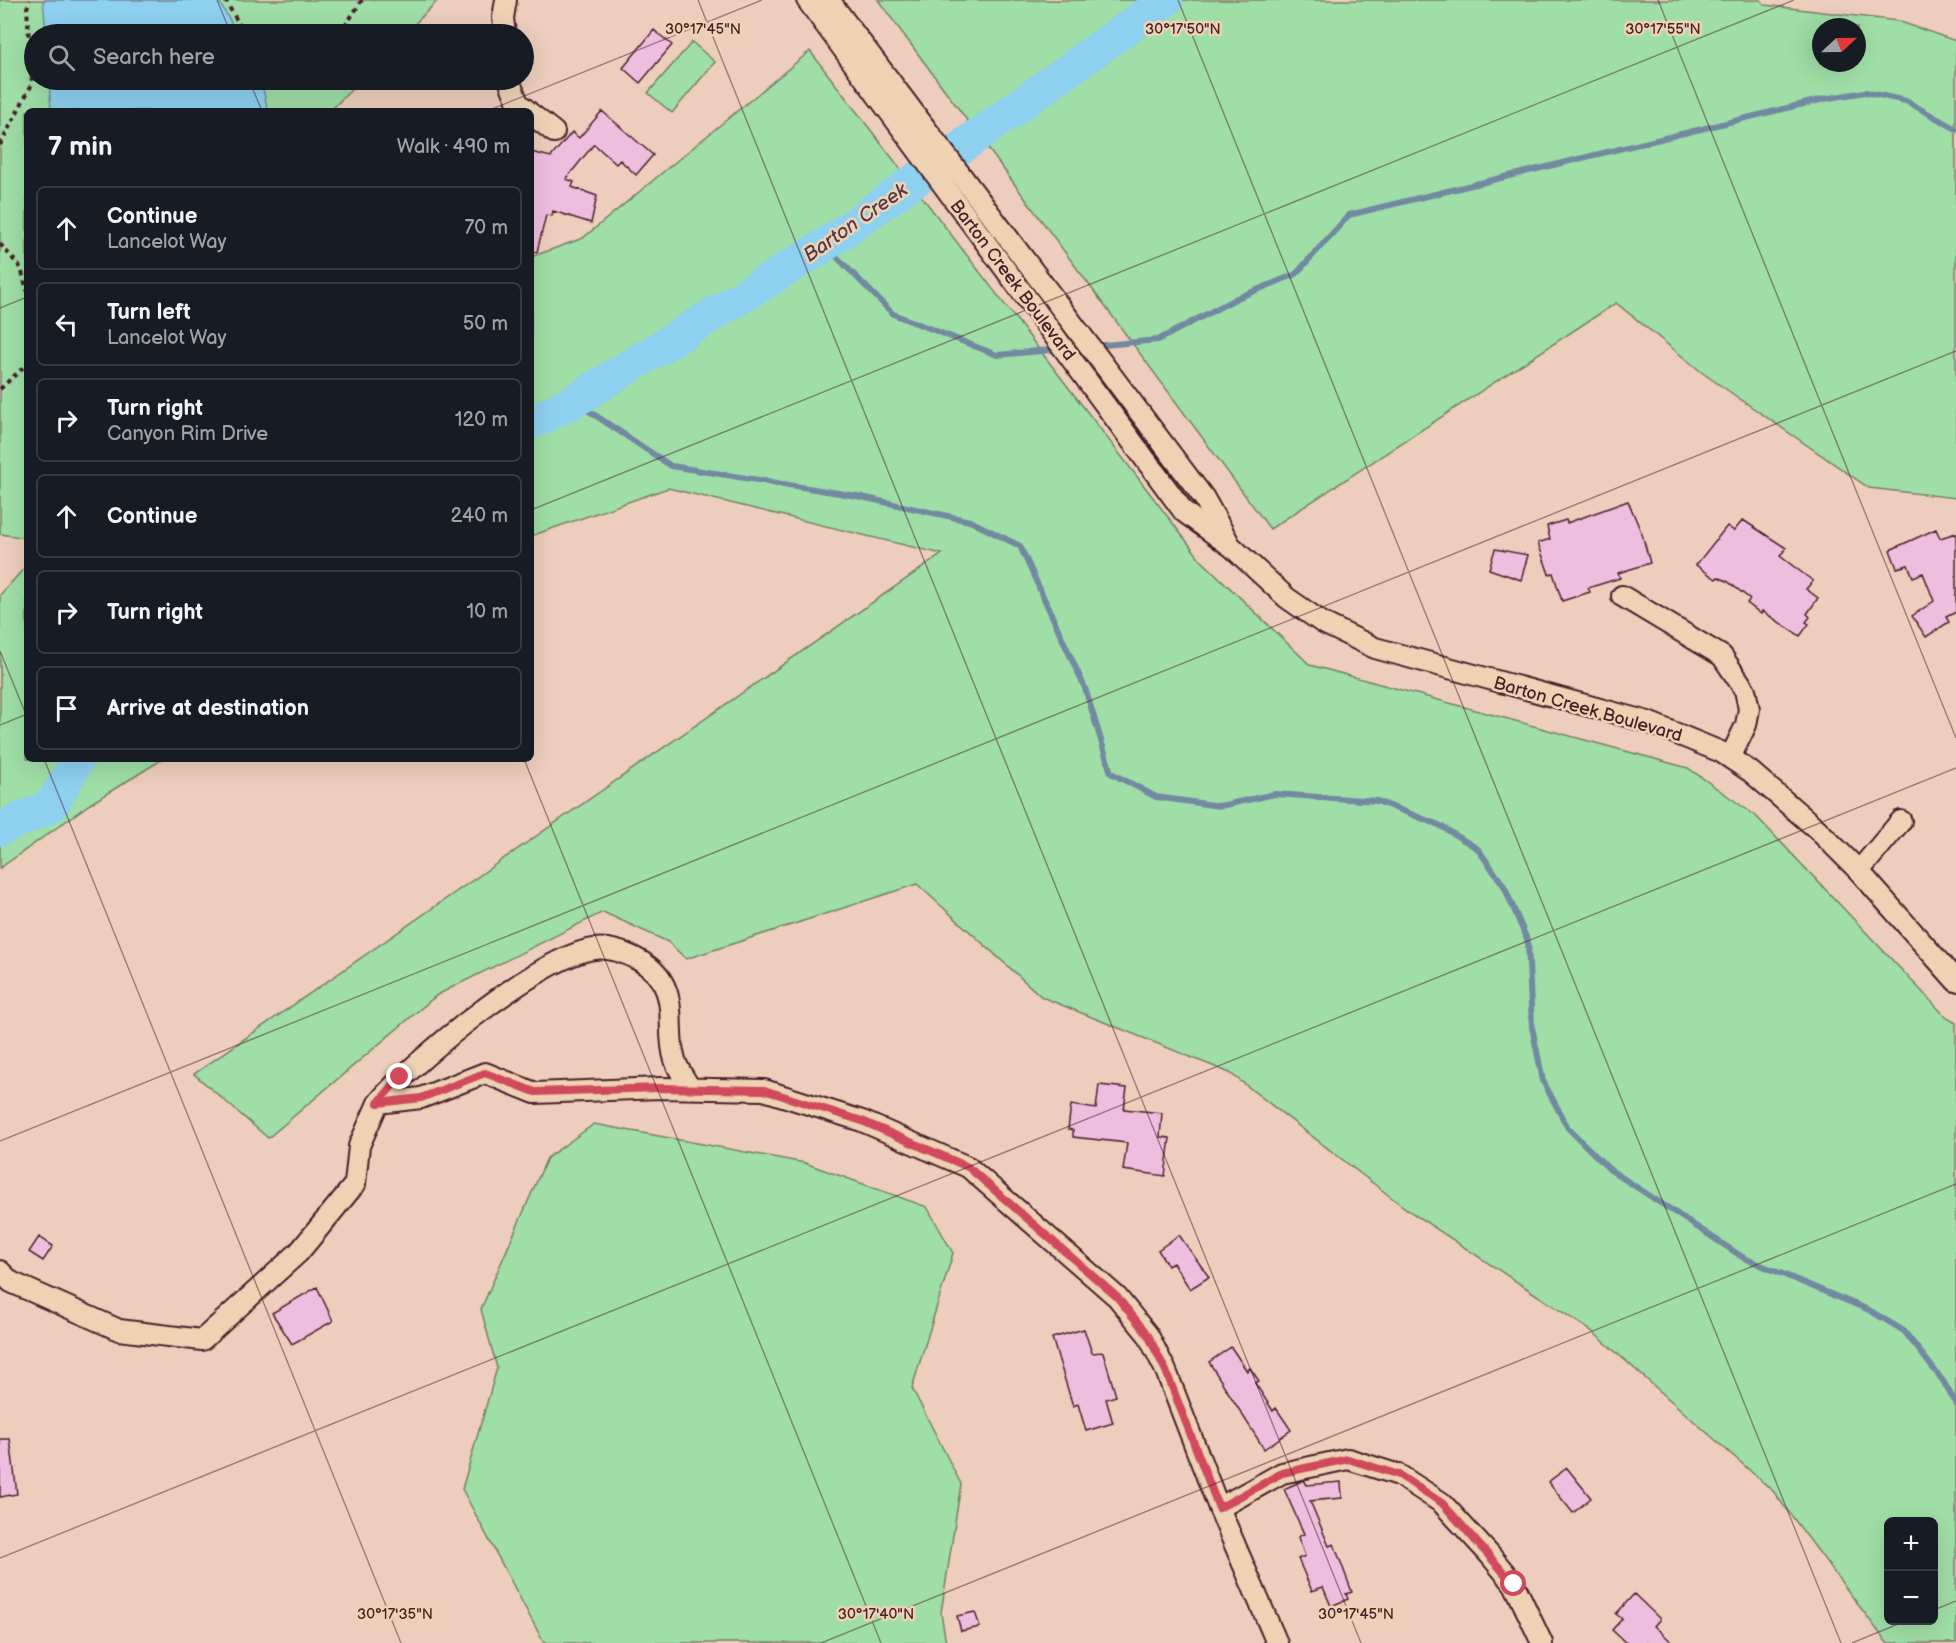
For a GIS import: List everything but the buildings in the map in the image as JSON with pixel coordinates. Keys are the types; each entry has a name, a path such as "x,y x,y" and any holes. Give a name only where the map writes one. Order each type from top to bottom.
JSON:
{"street":[{"path":"505,24 506,0"},
{"name":"Barton Creek Boulevard","path":"829,0 1204,498 1232,547"},
{"name":"Barton Creek Boulevard","path":"808,2 1184,512 1232,547 1287,598 1323,622 1375,648 1648,722 1687,737 1730,758 1790,804 1859,871 1956,981"},
{"path":"513,90 518,104 524,108"},
{"path":"534,116 554,132"},
{"path":"1622,596 1722,656 1745,690 1749,709 1746,725 1730,758"},
{"path":"1859,871 1901,821"},
{"path":"0,1271 11,1282 119,1330 202,1340 299,1252 355,1184 359,1146 378,1103 400,1077 485,1008 568,955 596,948 620,951 646,965 661,979 668,995 675,1061 690,1088"},
{"path":"378,1103 421,1098 485,1073 535,1092 690,1088 764,1090 862,1121 968,1167 1117,1297 1148,1335 1166,1371 1219,1508 1277,1643"},
{"path":"1219,1508 1282,1473 1348,1459 1399,1475 1442,1503 1489,1554 1514,1584 1542,1643"}],"path":[{"path":"28,24 27,8 30,0"},
{"path":"225,0 239,24"},
{"path":"346,24 362,0"},
{"path":"0,145 29,90"},
{"path":"0,244 21,268 24,280"},
{"path":"0,389 24,367"}],"green space":[{"path":"0,0 438,0 415,24 24,24 24,90 351,90 333,108 24,108 24,538 0,534"},
{"path":"878,0 1761,0 1765,5 1898,21 1956,41 1956,498 1869,488 1704,374 1616,303 1270,529"},
{"path":"692,42 715,62 672,113 648,93"},
{"path":"810,51 1201,560 1310,665 1688,768 1756,816 1947,1018 1956,1023 1956,1643 1887,1643 1773,1491 1593,1332 1409,1211 1230,1073 1042,997 917,884 686,959 668,942 603,912 437,995 268,1138 194,1074 942,554 668,488 534,535 534,256 583,238"},
{"path":"24,568 24,762 158,762 90,804 0,868 0,595"},
{"path":"594,1124 805,1163 927,1207 953,1253 912,1388 961,1484 941,1613 946,1643 544,1643 462,1489 497,1368 481,1309 547,1158"}],"water":[{"path":"43,0 218,0 232,24 45,24"},
{"path":"50,90 263,90 267,108 51,108"}],"waterway":[{"name":"Barton Creek","path":"534,421 574,401 825,245 1166,0"},
{"path":"825,245 893,314 997,355 1158,340 1237,298 1296,274 1349,215 1824,99 1865,92 1906,101 1956,129"},
{"path":"574,401 671,466 857,496 970,521 1020,546 1085,688 1111,773 1156,797 1220,806 1275,794 1377,801 1439,825 1478,849 1504,886 1528,942 1532,1027 1543,1081 1568,1128 1609,1169 1744,1258 1869,1310 1904,1331 1943,1381 1956,1404"},
{"name":"Barton Creek","path":"0,829 52,805 76,762"}],"route":[{"path":"400,1077 378,1103 421,1098 485,1073 535,1092 660,1088 764,1090 862,1121 968,1167 1117,1297 1148,1335 1166,1371 1219,1508 1282,1473 1348,1459 1399,1475 1442,1503 1514,1584"}]}
